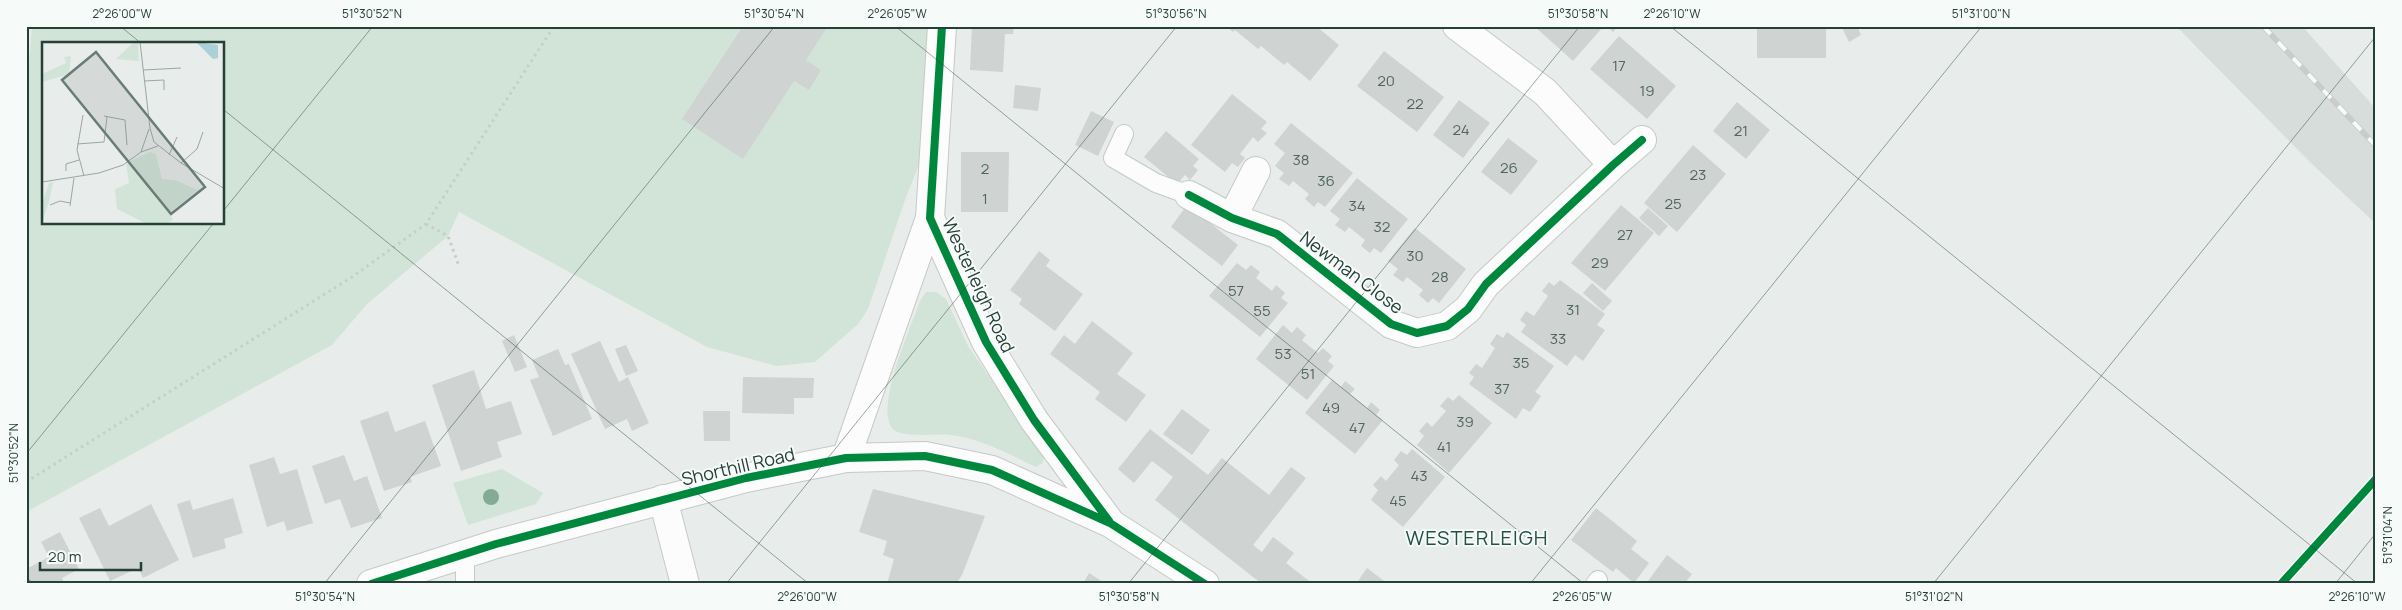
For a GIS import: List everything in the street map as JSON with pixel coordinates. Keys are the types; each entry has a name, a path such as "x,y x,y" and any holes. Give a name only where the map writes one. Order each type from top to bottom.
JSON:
{"street":[{"name":"Westerleigh Road","path":"942,26 930,218 986,342 1034,420 1110,523"},
{"path":"1457,26 1545,92 1613,165"},
{"name":"Newman Close","path":"1189,195 1232,218 1276,234 1391,324 1417,333 1447,326 1468,309 1486,284 1642,140"},
{"path":"1232,218 1256,171"},
{"path":"846,458 930,218"},
{"name":"Shorthill Road","path":"370,584 465,553 663,498 746,478 846,458 925,456 992,470 1110,523"},
{"path":"663,498 685,584"},
{"path":"1110,523 1205,584"}],"lane":[{"path":"1124,134 1113,158 1156,183 1189,195"},
{"path":"465,553 465,584"}],"path":[{"path":"26,482 352,277 426,224 554,26"},
{"path":"426,224 448,236 459,266"}],"shaded area":[{"path":"2176,26 2302,26 2376,109 2376,224 2311,163"}],"green space":[{"path":"32,26 938,26 927,145 906,197 868,309 858,324 815,362 777,366 707,347 459,212 448,236 367,304 332,345 26,512 26,98"},
{"path":"926,292 936,292 946,299 968,346 1044,456 1043,463 1036,467 995,448 962,437 951,435 910,435 892,428 888,417 891,385 909,329 920,301"},
{"path":"502,469 543,493 536,504 468,525 453,483"}],"building":[{"path":"743,26 828,26 806,60 821,70 809,90 794,81 743,159 682,119"},
{"path":"972,26 1014,26 1013,34 1005,34 1003,72 970,70"},
{"path":"1226,26 1310,26 1313,29 1316,26 1339,45 1310,81 1287,62 1284,65 1261,46 1258,49 1235,30 1233,32"},
{"path":"1534,26 1600,26 1602,28 1573,61"},
{"path":"1607,26 1618,26 1613,32"},
{"path":"1757,26 1826,26 1826,58 1757,58"},
{"path":"1841,26 1857,26 1861,35 1849,42"},
{"path":"1619,36 1676,86 1647,119 1590,69"},
{"path":"1384,51 1444,97 1417,132 1357,86"},
{"path":"1015,85 1041,88 1038,111 1013,108"},
{"path":"1232,94 1267,122 1261,129 1267,133 1258,142 1253,137 1240,154 1245,158 1238,167 1232,163 1225,172 1191,145"},
{"path":"1459,100 1490,123 1463,158 1433,135"},
{"path":"1737,102 1770,130 1746,159 1713,131"},
{"path":"1091,111 1114,122 1098,156 1075,145"},
{"path":"1291,123 1353,173 1325,207 1318,202 1314,207 1305,199 1309,194 1293,181 1289,186 1279,179 1284,173 1275,166 1285,153 1274,144"},
{"path":"1166,131 1199,159 1193,166 1198,170 1190,180 1185,175 1177,184 1144,157"},
{"path":"1508,138 1538,161 1511,195 1481,172"},
{"path":"1693,145 1726,174 1677,232 1644,203"},
{"path":"961,152 1009,152 1008,212 961,212"},
{"path":"1357,178 1408,219 1381,253 1374,248 1370,253 1361,246 1365,240 1349,227 1345,232 1335,225 1340,219 1330,211"},
{"path":"1187,205 1238,245 1222,266 1171,227"},
{"path":"1621,205 1654,233 1605,291 1571,263"},
{"path":"1648,208 1668,226 1659,236 1639,218"},
{"path":"1415,228 1466,269 1439,303 1433,298 1428,303 1419,295 1423,290 1407,277 1403,282 1393,275 1398,269 1388,261"},
{"path":"1039,251 1050,260 1046,266 1083,294 1055,331 1019,304 1022,299 1010,290"},
{"path":"1237,263 1246,270 1251,265 1260,272 1256,278 1272,291 1276,285 1285,293 1281,298 1288,303 1260,337 1209,296"},
{"path":"1560,280 1605,314 1597,325 1605,330 1583,361 1575,355 1567,366 1521,332 1526,325 1520,320 1526,311 1534,316 1548,296 1542,291 1549,282 1554,286"},
{"path":"1592,283 1612,301 1603,311 1583,293"},
{"path":"1092,321 1133,353 1117,374 1146,395 1126,422 1095,399 1100,392 1050,354 1064,335 1075,344"},
{"path":"1283,325 1292,333 1297,327 1306,335 1302,340 1309,346 1318,353 1323,348 1332,356 1328,361 1334,366 1307,400 1256,359"},
{"path":"1507,332 1554,366 1535,392 1541,396 1530,412 1523,408 1516,419 1469,384 1474,377 1469,373 1476,364 1482,368 1495,348 1490,344 1497,334 1503,338"},
{"path":"514,335 527,367 515,372 502,341"},
{"path":"600,341 619,382 628,377 649,423 632,431 627,419 605,429 571,354"},
{"path":"626,345 638,371 626,376 615,349"},
{"path":"558,349 565,365 569,364 592,419 553,436 530,380 539,377 532,360"},
{"path":"474,370 486,409 511,401 522,434 497,442 502,457 461,471 432,385"},
{"path":"743,377 814,378 813,398 794,398 794,414 742,413"},
{"path":"1332,380 1341,387 1345,381 1355,389 1350,394 1367,408 1371,402 1380,410 1376,415 1383,420 1355,454 1305,413"},
{"path":"1459,395 1492,423 1449,473 1417,445 1424,436 1419,431 1427,422 1432,427 1446,411 1440,406 1448,397 1453,401"},
{"path":"1182,409 1210,430 1192,455 1163,434"},
{"path":"388,411 395,432 425,421 441,466 410,477 412,482 384,491 360,421"},
{"path":"703,411 730,411 730,441 704,441"},
{"path":"1150,429 1208,475 1222,458 1269,495 1291,467 1306,478 1253,545 1262,552 1273,537 1294,553 1286,563 1313,584 1262,584 1155,500 1173,477 1152,461 1134,483 1118,469"},
{"path":"1412,449 1445,477 1403,527 1371,500 1378,490 1373,485 1381,476 1386,481 1399,465 1394,460 1401,451 1407,455"},
{"path":"344,455 354,481 367,476 382,518 351,528 340,499 325,504 312,466"},
{"path":"274,457 280,474 297,469 313,523 287,531 284,521 267,527 249,465"},
{"path":"873,489 985,516 962,575 956,584 887,584 894,559 883,555 887,541 859,532"},
{"path":"233,498 243,533 224,539 226,548 193,558 177,504 190,500 193,510"},
{"path":"151,504 179,560 143,578 138,568 110,581 79,518 100,508 109,526"},
{"path":"1596,508 1637,541 1631,549 1649,563 1634,583 1616,568 1613,572 1571,540"},
{"path":"60,532 79,569 62,578 65,584 26,584 26,569 49,557 41,542"},
{"path":"1667,555 1692,574 1684,584 1646,584"},
{"path":"1367,568 1388,584 1356,584"},
{"path":"1089,573 1106,584 1083,584"}],"railway":[{"path":"2263,26 2376,146"}],"cycle path":[{"path":"942,26 930,218 986,342 1034,420 1109,521"},
{"path":"1189,195 1232,218 1277,234 1391,324 1417,333 1447,326 1468,309 1486,284 1642,140"},
{"path":"371,584 496,544 746,478 846,458 925,456 992,470 1110,523 1205,584"},
{"path":"2281,584 2376,479"}],"district":[{"name":"WESTERLEIGH","path":"1477,537"}]}
